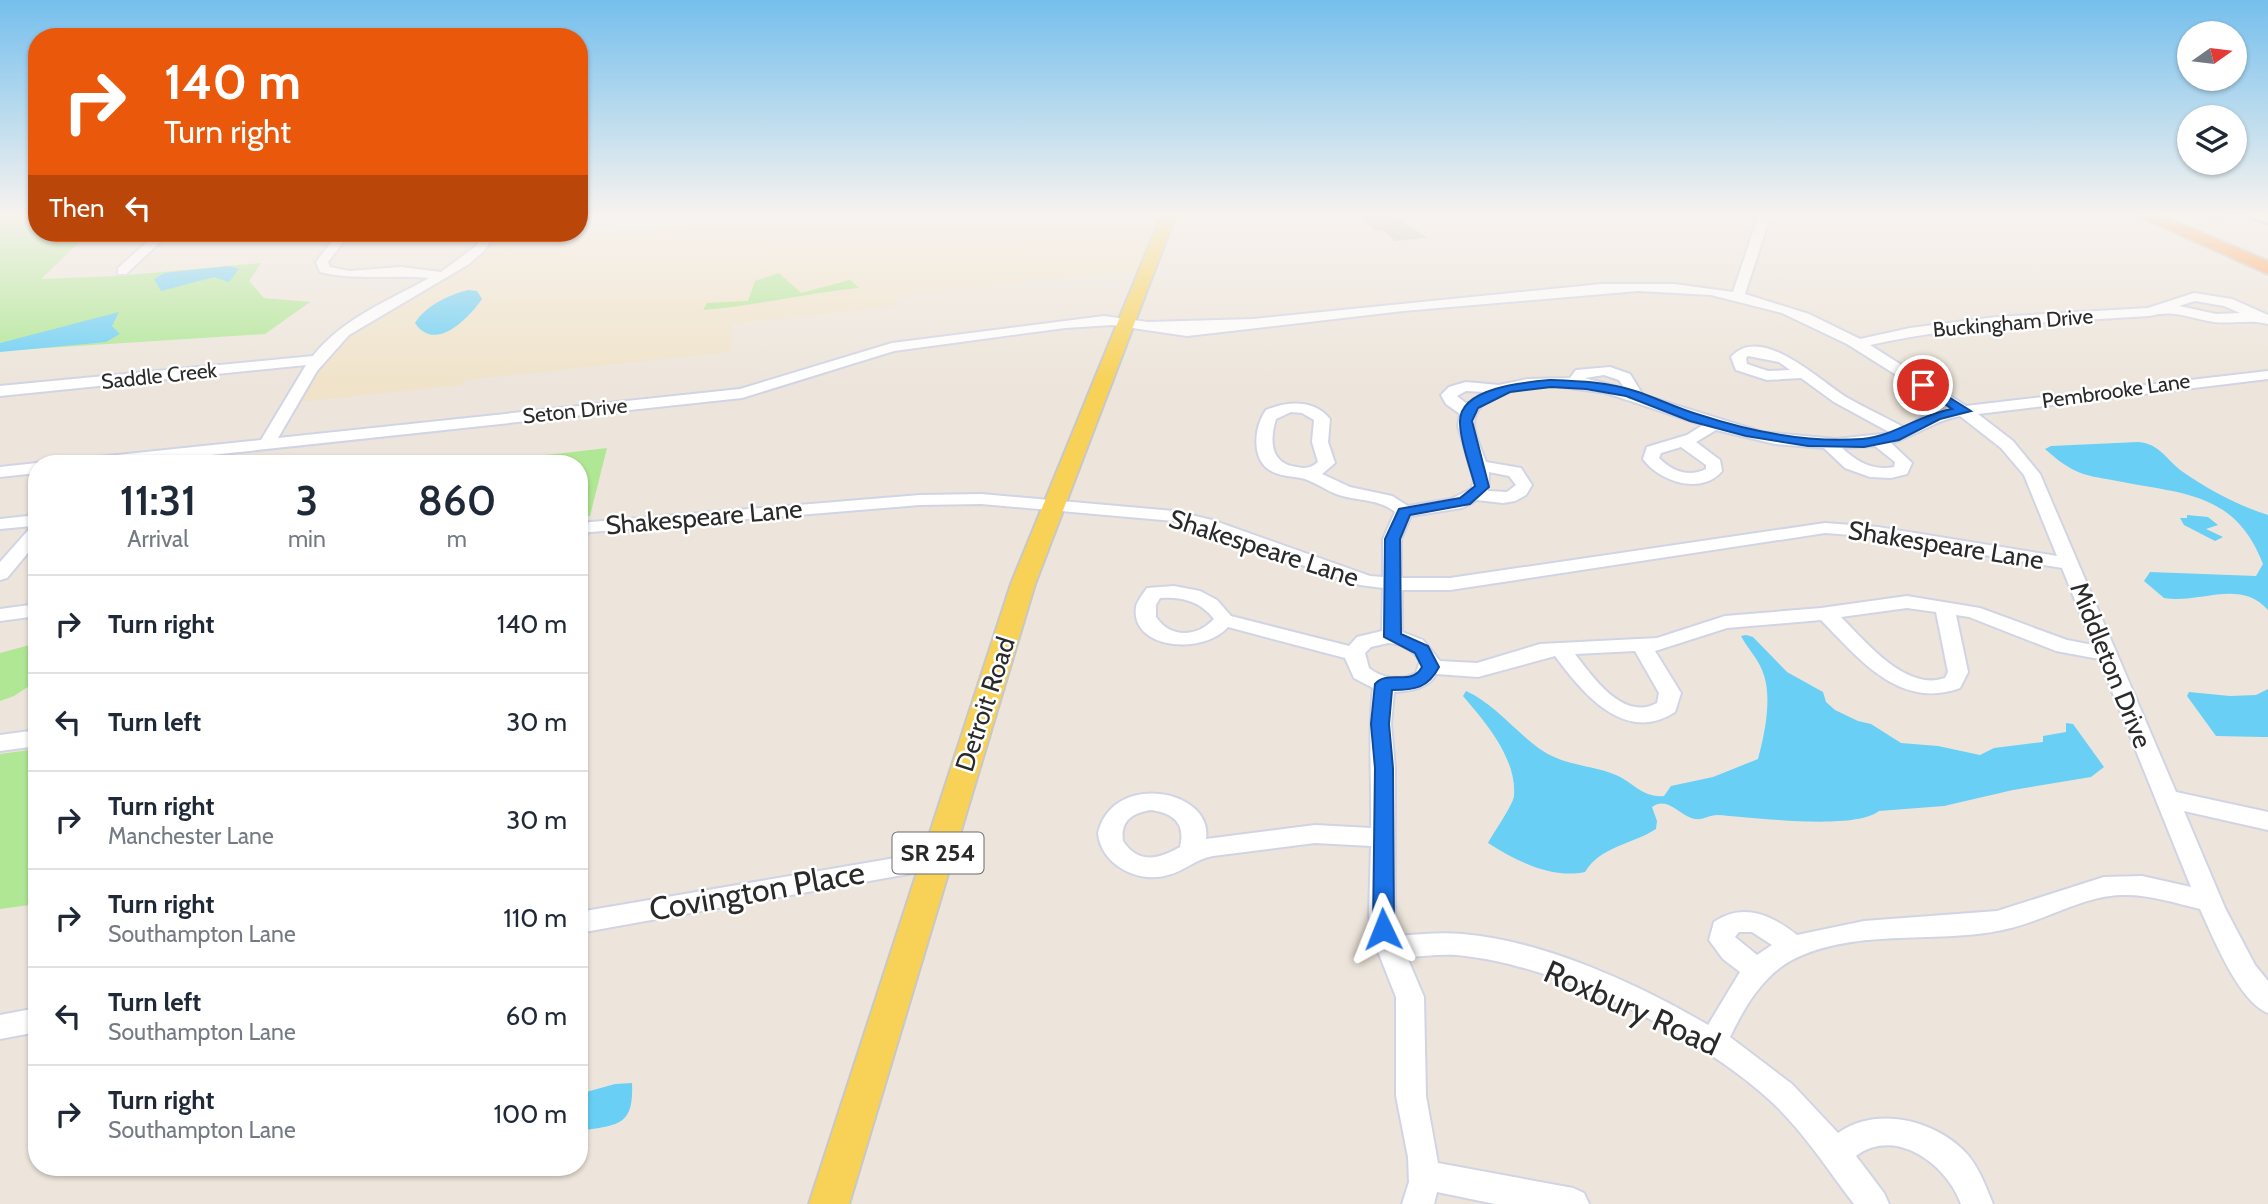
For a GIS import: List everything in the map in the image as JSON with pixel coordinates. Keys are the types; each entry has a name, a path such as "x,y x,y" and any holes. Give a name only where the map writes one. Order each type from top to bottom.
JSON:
{"main road":[{"name":"Detroit Road","path":"829,1204 1023,584 1055,505 1117,323 1142,270"}],"street":[{"path":"328,270 349,275 401,271 441,276"},
{"path":"267,443 318,360 337,338 357,322 450,270"},
{"path":"1738,296 1746,270"},
{"name":"Middleton Drive","path":"1117,323 1148,326 1252,323 1615,285 1679,287 1738,296 1801,315 1858,344 1964,411 2007,444 2032,474 2209,901 2246,972 2268,1001"},
{"name":"Buckingham Drive","path":"1858,344 1910,332 1980,323 2142,312 2168,307 2194,297 2227,302 2264,318"},
{"name":"Seton Drive","path":"160,455 742,393 782,383 882,349 1082,320 1117,323"},
{"name":"Saddle Creek","path":"0,391 318,360"},
{"path":"1802,374 1839,399 1905,434"},
{"name":"Pembrooke Lane","path":"1499,390 1539,384 1580,384 1636,395 1713,424 1787,440 1828,443 1879,441 1905,434 1936,415 2094,398 2196,380 2268,375"},
{"path":"1468,412 1451,401 1449,395 1455,389 1472,386 1499,390"},
{"path":"1404,512 1457,504 1482,487 1467,430 1468,412 1479,399 1499,390"},
{"path":"1306,474 1319,470 1327,463 1321,442 1322,419 1314,412 1295,408 1271,413 1264,436 1270,463 1284,470 1306,474 1346,492 1399,505 1404,512"},
{"path":"1684,441 1705,433 1713,424"},
{"path":"1828,443 1842,459 1858,468 1876,473 1901,470 1904,463 1902,459 1879,441"},
{"path":"1475,494 1512,497 1521,492 1524,485 1515,472 1478,465"},
{"path":"0,472 28,469"},
{"name":"Shakespeare Lane","path":"588,527 931,499 981,499 1186,518 1340,574 1392,584 1450,584 1825,528 1878,532 2070,564"},
{"path":"1392,637 1392,539 1404,512"},
{"path":"0,524 28,521"},
{"path":"0,574 28,541"},
{"path":"1430,667 1478,670 1523,655 1561,649 1642,646 1665,642 1711,624 1825,613 1892,602 1944,606 1982,615 2063,646 2107,654"},
{"path":"1825,613 1896,678 1918,685 1944,688 1953,683 1958,672 1944,606"},
{"path":"0,615 28,611"},
{"path":"1224,620 1354,654"},
{"path":"1354,654 1364,642 1392,637 1409,641 1422,649 1430,667"},
{"path":"1561,649 1606,703 1629,713 1654,714 1667,707 1670,693 1642,646"},
{"path":"1354,654 1360,671 1384,684 1411,684 1425,677 1430,667"},
{"path":"1384,684 1380,724 1384,768 1382,915 1389,948 1410,997 1411,1096 1423,1157 1421,1190 1573,1204"},
{"path":"0,743 28,739"},
{"path":"2166,799 2268,821"},
{"path":"1191,851 1338,831 1383,839"},
{"name":"Covington Place","path":"588,921 936,860"},
{"path":"1715,1040 1728,1012 1759,971 1794,948 1819,939 1997,921 2034,912 2090,891 2118,885 2145,887 2209,901"},
{"path":"1759,971 1722,940 1723,929 1731,923 1746,921 1763,925 1794,948"},
{"name":"Roxbury Road","path":"1389,948 1454,944 1500,953 1587,982 1715,1040 1784,1094 1836,1153 1873,1204"},
{"path":"0,1027 28,1022"},
{"path":"1836,1153 1847,1141 1866,1133 1888,1130 1907,1134 1924,1141 1952,1160 1971,1183 1977,1204"}],"shaded area":[{"path":"455,270 1140,270 895,295 897,306 732,324 731,352 464,380 462,385 299,402 325,359 344,337"}],"green space":[{"path":"0,270 50,270 41,279 181,270 256,270 249,281 264,298 310,302 265,334 0,351"},
{"path":"779,273 801,293 850,280 859,288 703,310 707,303 748,301 755,281"},
{"path":"607,448 590,516 588,455 546,455"},
{"path":"28,645 28,687 0,701 0,653"},
{"path":"28,750 28,905 0,909 0,754"}],"water":[{"path":"238,270 229,282 214,277 161,291 154,279 164,273"},
{"path":"468,290 477,291 482,299 451,330 432,335 415,323 425,311 438,302"},
{"path":"119,312 112,326 120,334 106,342 0,352 0,343"},
{"path":"2138,442 2158,449 2183,472 2213,491 2268,515 2268,610 2245,595 2164,598 2144,581 2150,572 2256,576 2263,564 2251,540 2237,522 2221,509 2182,493 2084,474 2068,467 2045,449 2051,446"},
{"path":"2187,515 2208,517 2218,525 2206,529 2223,537 2215,541 2184,525 2180,518 2187,518"},
{"path":"1741,636 1753,637 1787,672 1823,692 1826,702 1835,710 1871,724 1901,743 1938,746 1980,755 1994,748 2043,742 2043,736 2066,732 2066,723 2073,724 2104,767 2091,777 2013,790 1944,806 1879,811 1866,817 1826,822 1717,815 1696,819 1669,805 1658,804 1652,807 1657,821 1656,829 1608,851 1585,872 1573,874 1535,867 1488,843 1513,800 1514,782 1498,742 1463,696 1466,691 1486,703 1533,744 1552,756 1616,775 1650,795 1664,796 1671,786 1713,777 1758,759 1765,726 1767,691 1760,665"},
{"path":"2268,689 2268,737 2216,736 2187,696 2189,692 2230,696 2256,695"},
{"path":"632,1083 630,1108 626,1116 613,1125 588,1130 588,1092 615,1084"}],"route":[{"path":"1383,929 1384,768 1380,724 1384,684 1411,684 1425,677 1430,667 1430,661 1422,649 1409,641 1392,637 1392,539 1404,512 1457,504 1479,492 1482,487 1479,470 1466,421 1473,405 1479,399 1499,390 1523,385 1586,385 1629,393 1694,418 1750,433 1808,442 1864,443 1899,436 1936,415 1964,411 1923,385"}]}
